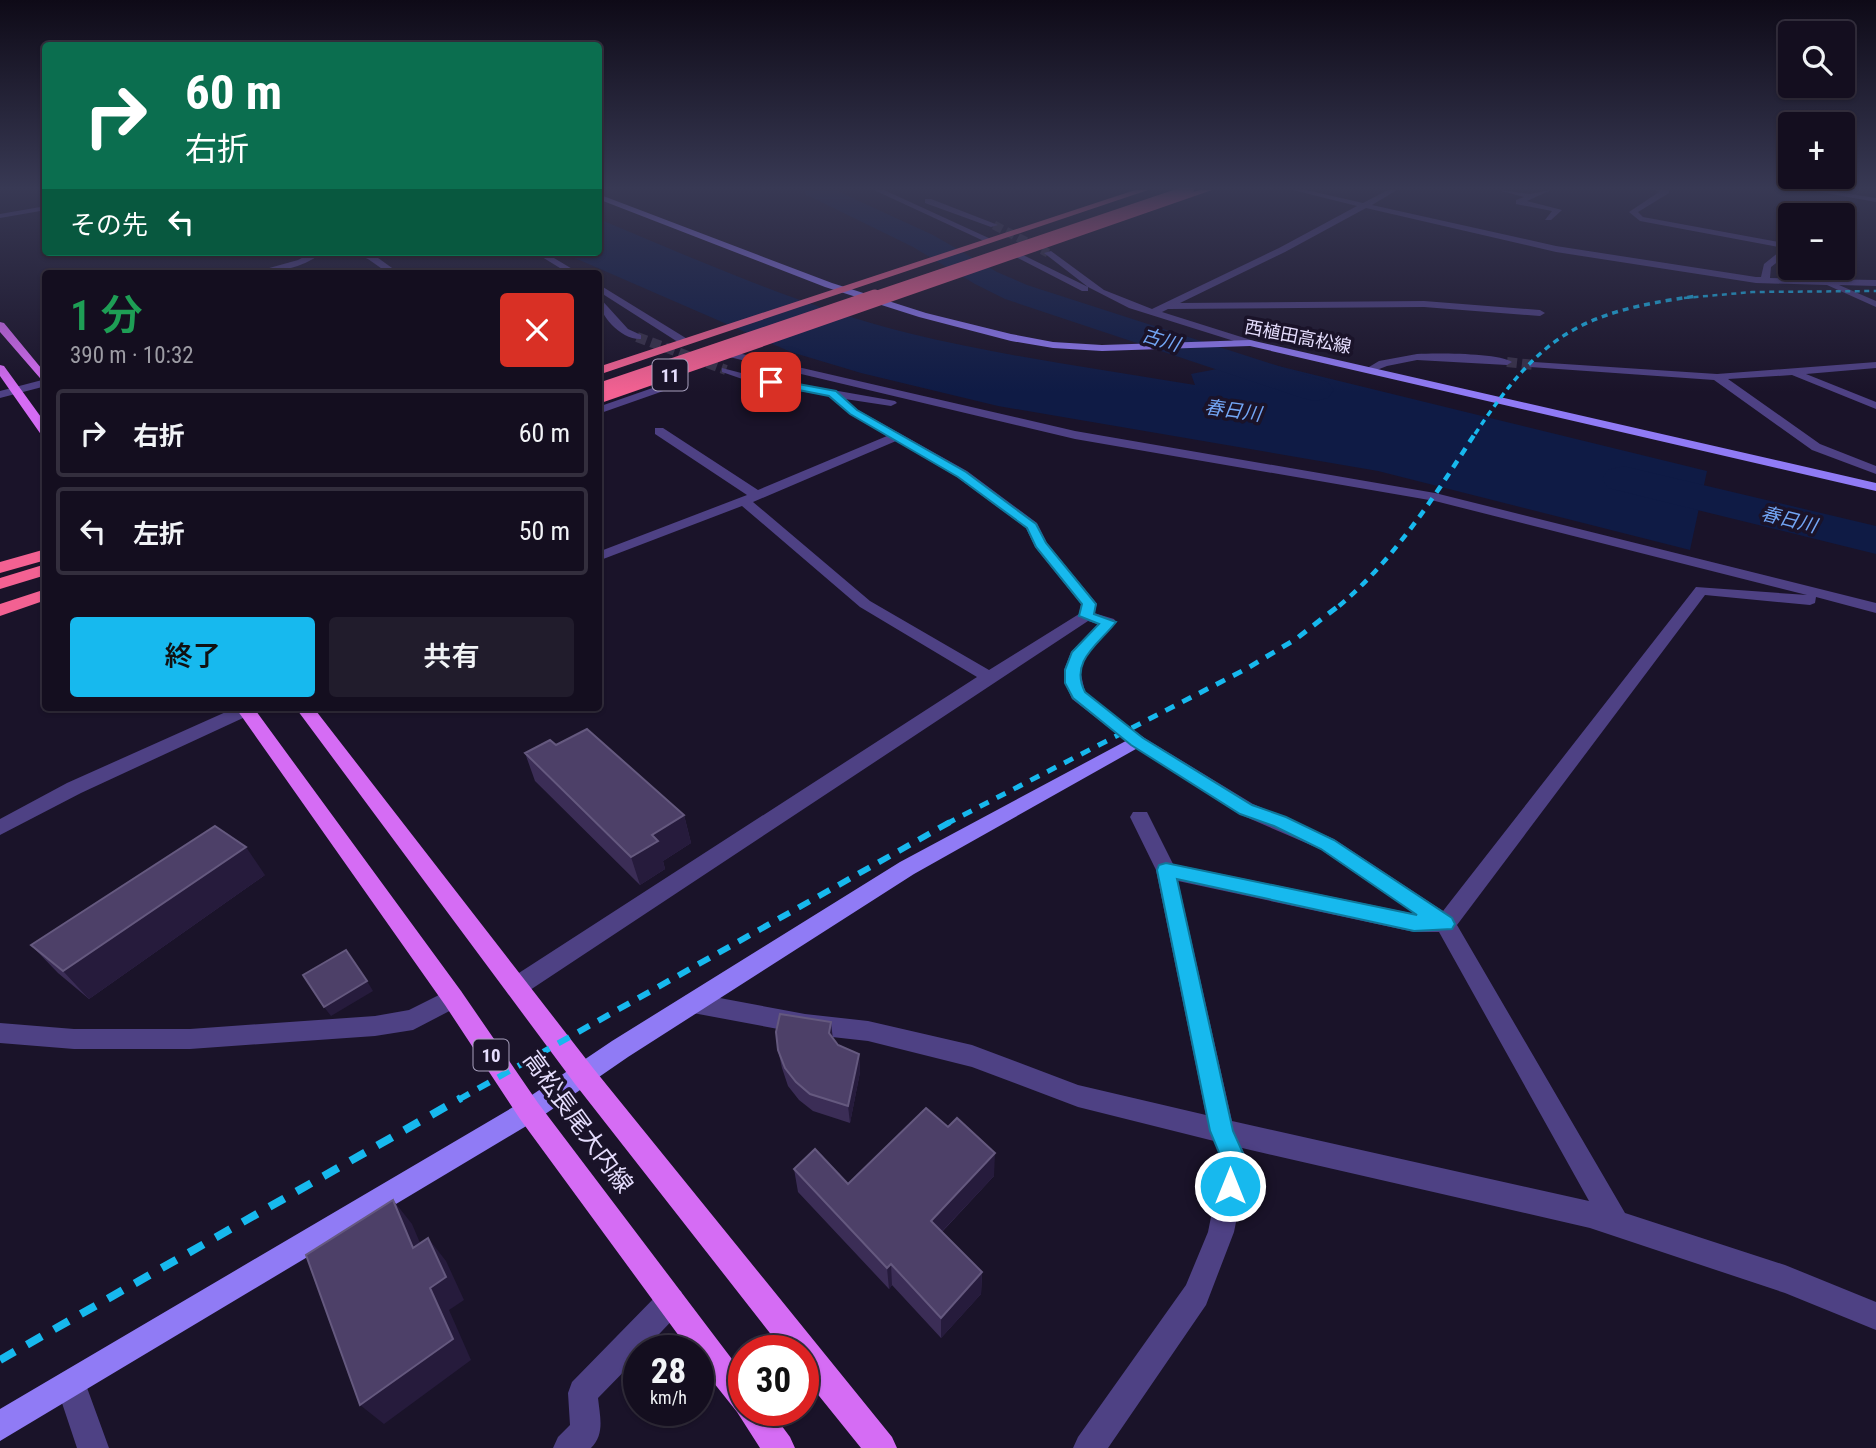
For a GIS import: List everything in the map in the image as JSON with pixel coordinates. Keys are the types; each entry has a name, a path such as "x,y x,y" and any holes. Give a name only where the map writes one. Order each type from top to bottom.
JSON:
{"highway":[{"name":"11","path":"602,370 937,258"},
{"path":"602,381 967,258"},
{"path":"602,389 989,258"},
{"name":"11","path":"602,399 1008,258"},
{"path":"0,568 42,555"},
{"path":"0,584 42,570"},
{"path":"0,598 42,583"},
{"path":"0,610 42,595"}],"main road":[{"name":"西植田高松線","path":"758,258 877,303 1051,345 1117,349 1225,342 1250,343 1876,487"},
{"path":"0,325 42,377"},
{"path":"0,368 42,427"},
{"name":"高松長尾大内線","path":"249,711 529,1111 728,1378"},
{"name":"高松長尾大内線","path":"307,711 584,1076 790,1335"},
{"path":"0,1426 529,1111 620,1049 906,868 1137,741"},
{"name":"高松長尾大内線","path":"819,1372 881,1448"},
{"path":"763,1426 779,1448"}],"street":[{"path":"268,270 309,258"},
{"path":"373,258 390,270"},
{"path":"548,258 569,270"},
{"path":"1016,258 1093,292 1250,343"},
{"path":"1054,258 1101,292 1132,306"},
{"path":"1152,313 1266,258"},
{"path":"1612,258 1765,281 1876,283"},
{"path":"1765,281 1767,266 1777,258"},
{"path":"1822,282 1876,304"},
{"path":"602,290 685,342"},
{"path":"602,304 624,331 637,337"},
{"path":"1163,306 1424,304 1540,313"},
{"path":"735,352 943,406 1154,451 1361,481 1422,494 1876,608"},
{"path":"1369,370 1377,365 1420,358 1507,362"},
{"path":"1534,365 1717,377 1876,365"},
{"path":"726,370 751,379 916,408 943,406"},
{"path":"602,410 668,386 680,372"},
{"path":"1793,373 1876,406"},
{"path":"1717,377 1815,447 1876,470"},
{"path":"0,395 42,383"},
{"path":"516,987 1086,616 1089,604 1040,544 1032,526 972,481 854,412 833,394"},
{"path":"659,431 751,498 865,604 989,677"},
{"path":"602,555 751,498 898,436"},
{"path":"1445,924 1701,590 1823,601 1838,598"},
{"path":"1086,616 1108,622 1077,656 1072,670 1078,695 1137,741 1246,809 1280,821 1327,844 1445,924 1616,1223"},
{"path":"0,828 75,788 241,711"},
{"path":"1089,1448 1196,1295 1221,1232 1235,1162 1222,1131 1166,870 1140,817"},
{"path":"1166,870 1414,923 1445,924"},
{"path":"0,1033 74,1039 190,1038 375,1026 413,1020 453,999"},
{"path":"693,1003 805,1024 868,1031 959,1053 1078,1096 1616,1223 1785,1279 1876,1316"},
{"path":"569,1448 586,1431 583,1393 671,1301"},
{"path":"71,1385 93,1448"}],"water":[{"path":"574,258 693,258 829,310 908,333 979,349 1195,385 1191,374 1258,361 1707,471 1690,550 1378,471 998,406 861,373 791,352"}],"building":[{"path":"587,729 684,815 652,835 658,841 631,857 525,753 550,740 556,745"},
{"path":"215,826 246,847 63,971 31,945"},
{"path":"346,950 367,981 324,1007 303,975"},
{"path":"780,1014 831,1022 829,1033 838,1045 859,1054 848,1106 810,1094 785,1068 778,1050 776,1032"},
{"path":"926,1108 948,1127 957,1118 995,1153 931,1221 982,1272 941,1318 891,1264 887,1268 794,1169 815,1149 848,1184"},
{"path":"393,1200 413,1248 428,1238 446,1277 430,1288 453,1339 360,1405 306,1255"}],"waterway":[{"name":"古川","path":"951,258 1016,292 1315,390"},
{"name":"春日川","path":"1623,479 1876,540"}],"tunnel":[{"path":"637,337 726,370"},
{"path":"1507,362 1534,365"}],"railway":[{"path":"1684,298 1752,292 1876,291"},
{"path":"1475,434 1521,373 1543,351 1566,334 1622,310 1697,296"},
{"path":"1339,606 1397,546 1476,432"},
{"path":"946,824 1246,669 1296,639 1341,604"},
{"path":"458,1100 950,822"},
{"path":"0,1360 461,1098"}],"route":[{"path":"771,382 833,394 854,412 962,474 1032,526 1040,544 1089,604 1086,616 1108,622 1077,656 1072,670 1078,695 1137,741 1246,809 1280,821 1327,844 1445,924 1414,923 1166,870 1222,1131 1235,1162 1230,1186"}]}
